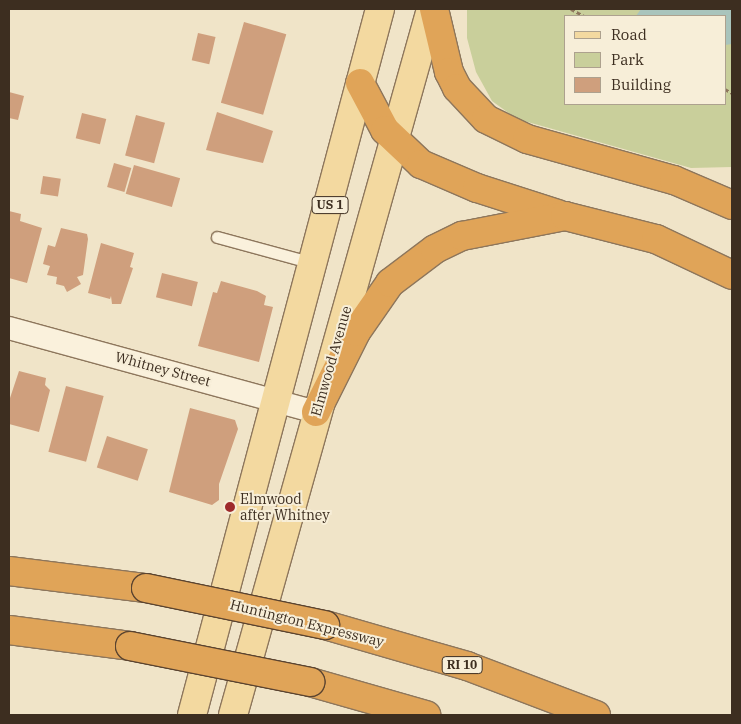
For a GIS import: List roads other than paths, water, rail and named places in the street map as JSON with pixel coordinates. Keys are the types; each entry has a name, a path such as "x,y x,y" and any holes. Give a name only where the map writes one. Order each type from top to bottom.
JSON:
{"highway":[{"path":"433,9 448,72 457,88 486,118 527,138 674,180 732,205"},
{"path":"360,83 376,117 394,141 436,171 565,216 656,239 732,275"},
{"path":"316,412 371,307 411,265 462,236 565,216"},
{"name":"Huntington Expressway","path":"9,572 146,588 325,625 467,666 596,715"},
{"path":"9,630 130,646 310,682 426,715"}],"main road":[{"name":"US 1","path":"192,715 315,263 380,9"},
{"name":"Elmwood Avenue","path":"233,715 316,412 433,9"}],"street":[{"name":"Whitney Street","path":"9,328 316,412"}],"lane":[{"path":"217,236 315,263"}],"water":[{"path":"641,9 732,9 732,44 726,45 726,15 637,15"}],"place":[{"name":"Elmwood after Whitney","path":"230,507"}]}
